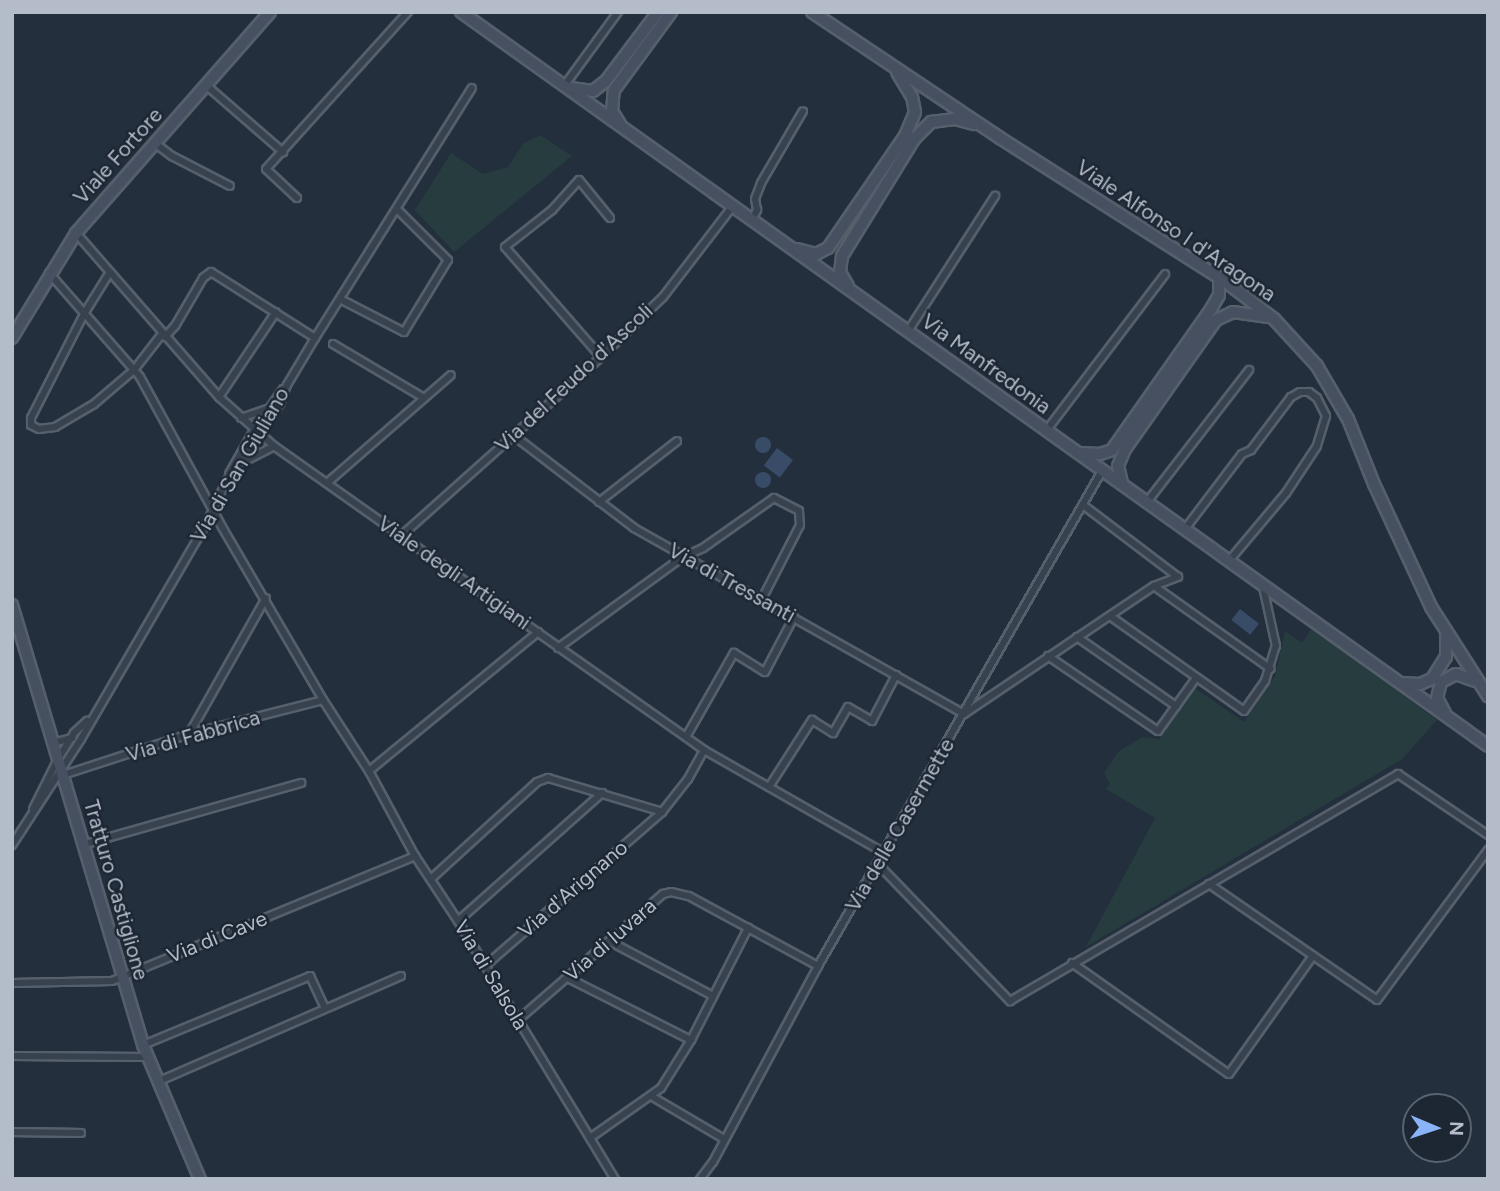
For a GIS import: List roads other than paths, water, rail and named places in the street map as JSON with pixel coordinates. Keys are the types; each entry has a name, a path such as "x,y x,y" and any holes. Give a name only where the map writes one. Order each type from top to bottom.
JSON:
{"main road":[{"name":"Viale Fortore","path":"12,338 76,233 270,12"},
{"path":"564,86 593,91 606,81 658,12"},
{"path":"623,129 612,111 614,90 671,12"},
{"name":"Viale Alfonso I d'Aragona","path":"812,12 981,125 1219,277 1274,319 1317,366 1348,419 1408,561 1444,629 1478,683"},
{"name":"Via Manfredonia","path":"465,13 623,129 1488,746"},
{"path":"787,245 816,254 828,248 905,136 915,112 912,97 892,66"},
{"path":"852,292 840,272 842,256 915,138 931,122 955,120 981,125"},
{"path":"1076,452 1100,454 1112,450 1211,309 1219,295 1219,277"},
{"path":"1124,486 1118,466 1125,449 1216,320 1233,312 1252,313 1274,319"},
{"name":"Tratturo Castiglione","path":"12,605 143,1045 200,1179"},
{"path":"1394,680 1414,685 1433,678 1446,656 1444,629"},
{"path":"1450,719 1437,698 1441,682 1458,674 1478,683 1488,696"}],"street":[{"path":"297,198 266,169 408,12"},
{"path":"564,86 618,12"},
{"path":"207,86 283,152"},
{"name":"Via di San Giuliano","path":"12,845 50,789 205,526 211,506 241,464 257,432 280,404 287,385 315,338 398,210 472,88"},
{"path":"751,220 757,209 755,199 761,183 803,111"},
{"path":"156,144 172,156 230,186"},
{"path":"601,357 505,247 552,210 579,180 610,218"},
{"path":"908,331 995,196"},
{"name":"Via del Feudo d'Ascoli","path":"401,536 601,357 663,297 732,207"},
{"path":"340,299 404,332 448,260 398,210"},
{"name":"Viale degli Artigiani","path":"76,233 219,397 274,446 704,750 883,852"},
{"path":"110,272 84,314 31,418 32,425 39,429 55,427 94,404 134,370 163,335 175,326 202,278 211,272 315,338"},
{"name":"Via di Salsola","path":"50,273 134,370 323,700 369,771 415,856 432,878 615,1179"},
{"path":"1046,431 1166,274"},
{"path":"219,397 276,312"},
{"path":"333,344 424,398"},
{"path":"1147,502 1249,370"},
{"path":"327,483 451,374"},
{"path":"227,480 257,432 268,408 287,385"},
{"path":"1185,529 1242,454 1251,450 1290,397 1300,392 1309,392 1317,398 1326,416 1317,446 1286,493 1229,561"},
{"path":"241,418 268,408"},
{"name":"Via di Tressanti","path":"513,435 634,528 964,714"},
{"path":"599,502 677,441"},
{"path":"241,464 258,452 274,446"},
{"name":"Via delle Casermette","path":"700,1179 818,966 1102,471"},
{"path":"558,648 683,556 703,548 774,498 799,511 800,525 762,599"},
{"path":"964,714 1154,586 1178,576 1083,505"},
{"path":"1110,616 1244,711 1271,669 1276,646 1263,585"},
{"path":"1154,586 1271,669"},
{"path":"189,734 266,598"},
{"path":"686,737 734,653 765,672 794,617"},
{"path":"369,771 538,632"},
{"path":"1077,637 1176,706"},
{"path":"1048,656 1158,732 1196,678"},
{"path":"769,787 812,720 833,733 848,707 872,721 896,675"},
{"name":"Via di Fabbrica","path":"61,768 323,700"},
{"path":"31,814 61,768 72,737 92,716"},
{"path":"53,743 72,737"},
{"name":"Via d'Arignano","path":"485,966 662,813 683,787 704,750"},
{"path":"877,863 1010,1001 1398,774 1488,835"},
{"path":"432,878 537,782 555,778 662,813"},
{"path":"82,845 301,783"},
{"path":"50,789 67,789"},
{"path":"458,921 602,793"},
{"path":"1209,884 1377,1000 1488,850"},
{"name":"Via di Cave","path":"12,983 112,981 258,919 310,902 415,856"},
{"name":"Via di Iuvara","path":"518,1020 663,894 671,892 689,896 818,966"},
{"path":"590,1138 662,1088 691,1040 748,928"},
{"path":"609,941 713,996"},
{"path":"1072,963 1230,1074 1313,956"},
{"path":"143,1045 310,976 326,1008"},
{"path":"157,1082 401,976"},
{"path":"568,978 691,1040"},
{"path":"12,1056 147,1057"},
{"path":"651,1096 724,1139"},
{"path":"12,1132 81,1133"}],"water":[{"path":"763,437 771,445 763,453 755,445"},
{"path":"777,448 793,460 780,478 764,466"},
{"path":"760,472 766,472 771,480 769,486 760,488 755,483 755,477"},
{"path":"1240,609 1259,624 1250,635 1231,620"}]}
